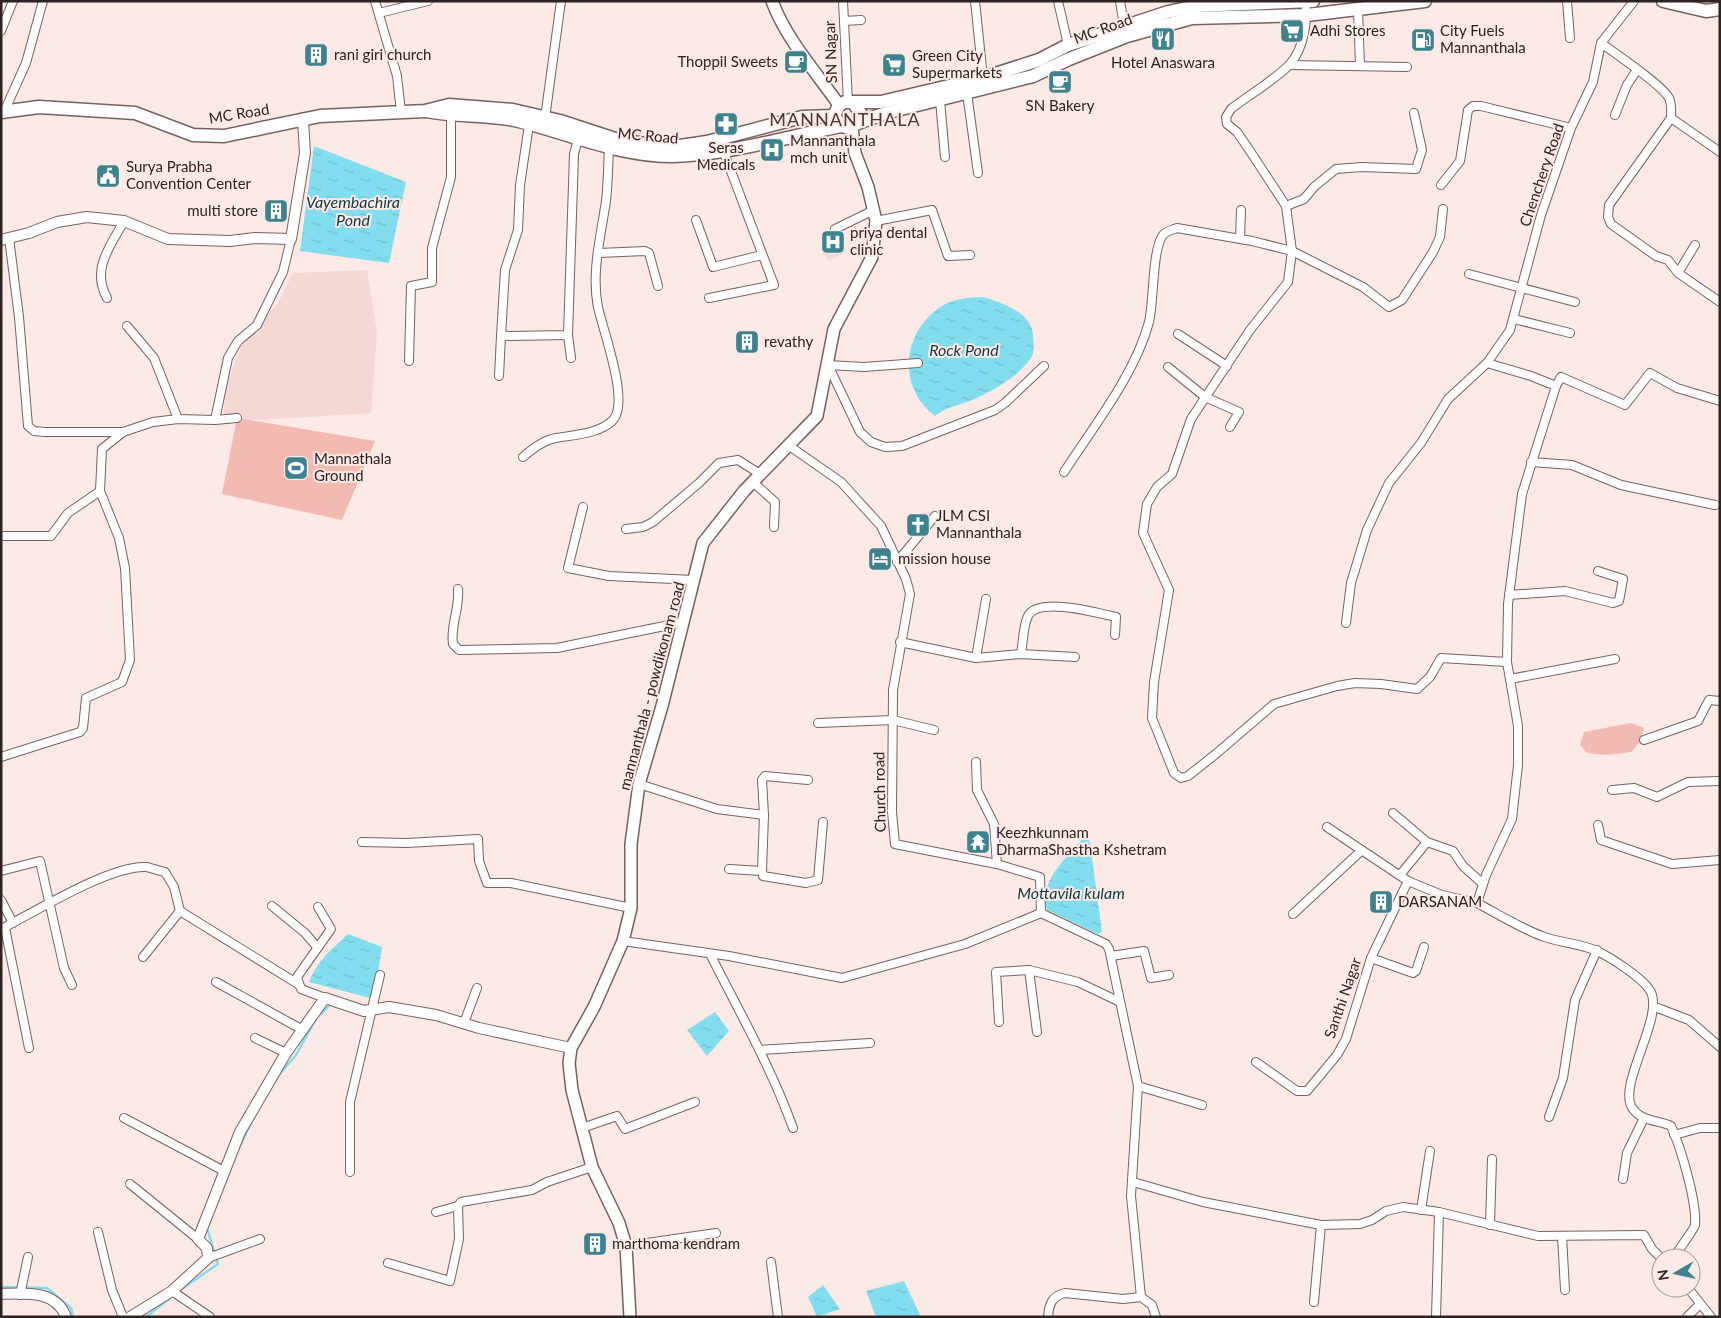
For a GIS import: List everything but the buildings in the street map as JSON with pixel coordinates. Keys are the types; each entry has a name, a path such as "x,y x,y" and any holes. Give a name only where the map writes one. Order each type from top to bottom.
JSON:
{"main road":[{"path":"772,1 776,12 803,54 847,114"},
{"name":"MC Road","path":"3,112 39,107 135,113 193,135 224,136 320,116 424,111 449,105 490,106 545,118 615,139 667,148 707,142 802,117 847,114 940,100 1033,76 1126,32 1167,7 1196,4 1248,3 1308,5 1358,10 1426,1"},
{"path":"1663,1 1706,10 1720,9"},
{"path":"1706,1 1720,2"},
{"name":"MC Road","path":"424,111 451,116 485,116 515,121 609,148 672,156 723,150 847,114 881,102 983,78 1039,60 1068,45 1192,18 1308,5"},
{"name":"mannanthala - powdikonam road","path":"630,1317 626,1246 619,1223 592,1167 569,1076 570,1048 594,1006 623,942 631,908 631,844 640,784 684,622 703,543 756,478 817,416 834,329 872,257 875,216 868,187 855,154 847,114"}],"street":[{"path":"1,32 13,1"},
{"path":"3,112 26,63 43,1"},
{"path":"375,1 397,76 401,112"},
{"path":"379,13 428,1"},
{"path":"545,118 561,1"},
{"name":"SN Nagar","path":"842,1 847,114"},
{"path":"975,1 983,78"},
{"path":"1058,1 1068,45"},
{"path":"1120,1 1126,32"},
{"path":"1567,1 1570,38"},
{"name":"Chenchery Road","path":"1346,623 1351,583 1367,530 1389,483 1421,442 1448,399 1487,363 1510,330 1523,288 1541,215 1571,128 1593,82 1601,43 1634,1"},
{"path":"1308,5 1301,43 1290,64 1231,109 1226,120 1250,151 1286,206 1292,251 1288,282 1226,366 1191,418 1172,474 1157,487 1147,504 1142,534 1170,590 1154,682 1152,718 1174,773 1181,778 1188,776 1274,704 1337,686 1355,683 1417,689 1430,677 1441,658 1507,662"},
{"path":"1358,10 1360,66"},
{"path":"844,21 861,20"},
{"path":"1601,43 1637,70 1669,98 1671,118 1609,205 1607,212 1612,224 1656,256 1668,260 1678,273 1720,302"},
{"path":"1290,64 1407,67"},
{"path":"1615,115 1627,85 1637,70"},
{"path":"967,93 978,173"},
{"path":"940,100 945,157"},
{"path":"1441,185 1460,162 1468,110 1473,106 1481,106 1571,128"},
{"path":"1286,206 1304,199 1314,187 1336,169 1362,167 1416,169 1422,150 1414,113"},
{"path":"409,362 411,286 432,282 432,248 450,177 451,116"},
{"path":"1671,118 1720,152"},
{"path":"215,420 228,358 238,341 257,325 283,272 291,240 305,153 303,120"},
{"path":"499,376 504,270 518,230 520,185 529,126"},
{"path":"571,358 568,335 574,154 578,139"},
{"path":"523,457 531,449 554,438 567,438 597,430 612,421 619,410 614,370 597,304 596,280 600,227 606,201 609,148"},
{"path":"709,298 774,285 723,150"},
{"path":"1064,472 1111,399 1143,340 1149,320 1156,258 1162,235 1177,228 1240,239 1292,251 1363,287 1384,304 1393,306 1402,300 1410,290 1436,244 1444,222 1443,209"},
{"path":"835,229 875,216 932,210 948,256 970,255"},
{"path":"1240,239 1241,210"},
{"path":"237,418 215,420 178,419 153,422 123,432 34,431 28,426 19,317 5,239 57,222 79,218 107,218 124,221 168,239 230,242 255,238 291,240"},
{"path":"696,220 713,267 762,255"},
{"path":"107,298 100,285 100,274 104,259 124,221"},
{"path":"1678,273 1695,245"},
{"path":"599,253 645,251 649,253 658,286"},
{"path":"1469,274 1574,302"},
{"path":"1514,319 1570,333"},
{"path":"127,326 154,358 178,419"},
{"path":"1178,334 1226,366"},
{"path":"501,336 568,335"},
{"path":"918,363 864,367 828,365 860,432 871,442 885,447 902,446 994,410 1005,403 1044,366"},
{"path":"1487,363 1531,376 1556,386"},
{"path":"1168,367 1205,397 1239,412 1230,428"},
{"path":"1477,903 1512,819 1518,765 1518,726 1507,662 1510,595 1522,494 1556,386 1561,377 1625,405 1650,373 1677,388 1720,401"},
{"path":"1,757 80,732 83,728 86,698 122,682 130,660 125,568 120,538 100,490 102,449 123,432"},
{"name":"Church road","path":"788,445 840,482 869,511 881,526 906,578 910,594 893,690 892,812 895,844 996,864 1040,877 1040,913"},
{"path":"626,529 643,527 653,522 699,483 719,463 738,460 756,478 775,502 774,527"},
{"path":"1531,462 1572,464 1621,484 1715,505"},
{"path":"1,536 51,536 68,513 100,490"},
{"path":"583,507 568,568 609,576 694,580"},
{"path":"897,562 935,516"},
{"path":"1510,595 1565,591 1613,603 1619,601 1623,579 1598,571"},
{"path":"458,589 458,608 451,634 452,644 458,650 557,648 684,622"},
{"path":"976,658 986,599"},
{"path":"1021,654 1028,616 1034,609 1042,605 1093,611 1116,617 1115,635"},
{"path":"900,642 976,658 1021,654 1075,657"},
{"path":"1510,679 1615,659"},
{"path":"1644,740 1698,721 1709,700 1720,701"},
{"path":"818,723 893,720 934,730"},
{"path":"976,762 977,790 994,824 996,864"},
{"path":"808,780 765,776 762,780 764,815 763,876 806,883 818,880 823,822"},
{"path":"1612,790 1634,788 1657,797 1688,782 1720,781"},
{"path":"640,784 717,809 764,815"},
{"path":"1393,813 1427,842 1454,851 1463,866 1484,884"},
{"path":"1598,825 1601,840 1672,864 1720,860"},
{"path":"1327,827 1408,881 1442,895 1477,903 1541,936 1597,950 1648,987 1653,995 1654,1007 1633,1076 1630,1101 1634,1110 1644,1118 1669,1125 1674,1135 1692,1198 1694,1226 1680,1248"},
{"path":"362,842 407,843 478,839 479,861 487,882 511,883 631,908"},
{"path":"1400,875 1427,842"},
{"path":"1293,914 1362,850"},
{"path":"1,871 40,861 64,968 72,985"},
{"path":"29,1048 3,928 119,872 146,867 165,872 174,887 180,911 298,984"},
{"path":"729,869 762,871"},
{"name":"Santhi Nagar","path":"1256,1062 1297,1091 1307,1091 1337,1055 1346,1039 1371,958 1408,881"},
{"path":"1,900 13,924"},
{"path":"272,906 317,946"},
{"path":"318,907 332,930 317,946 297,977 301,989 364,1011 373,1011 388,1006 436,1015 570,1048"},
{"path":"142,958 180,911"},
{"path":"623,942 710,954 842,978 965,944 1040,913 1106,944 1111,956 1138,1086 1131,1196 1141,1297"},
{"path":"1371,958 1413,973 1416,971 1424,947"},
{"path":"1111,956 1144,950 1151,978 1169,975"},
{"path":"1550,1117 1563,1078 1575,1000 1597,950"},
{"path":"710,954 760,1050 793,1128"},
{"path":"999,1022 996,972 1029,970 1078,982 1120,1002"},
{"path":"1029,970 1037,1032"},
{"path":"350,1172 350,1102 380,975"},
{"path":"216,982 301,1030"},
{"path":"464,1023 477,988"},
{"path":"198,1238 240,1132 286,1053 325,998"},
{"path":"1654,1007 1689,1020 1720,1047"},
{"path":"255,1038 286,1053"},
{"path":"760,1050 870,1043"},
{"path":"1138,1086 1202,1105"},
{"path":"582,1128 617,1116 624,1128 695,1102"},
{"path":"124,1118 224,1172"},
{"path":"1623,1179 1627,1153 1644,1118"},
{"path":"1674,1135 1700,1128 1720,1128"},
{"path":"1422,1210 1430,1152"},
{"path":"1490,1224 1492,1158"},
{"path":"436,1212 458,1206 465,1200 532,1190 547,1182 592,1167"},
{"path":"1133,1182 1204,1202 1321,1224 1360,1224 1386,1212 1404,1207 1439,1212 1538,1236 1644,1236 1651,1248"},
{"path":"130,1184 198,1238 207,1248 208,1258"},
{"path":"388,1263 450,1282 459,1239 458,1206"},
{"path":"1436,1317 1439,1212"},
{"path":"1314,1302 1321,1224"},
{"path":"98,1232 112,1290 123,1317"},
{"path":"626,1246 716,1233"},
{"path":"1562,1236 1565,1290"},
{"path":"130,1317 172,1291 208,1258 260,1239"},
{"path":"20,1295 28,1257"},
{"path":"771,1262 778,1317"},
{"path":"172,1291 210,1317"},
{"path":"1048,1317 1051,1302 1057,1295 1065,1293 1123,1299 1141,1297 1152,1305 1156,1317"},
{"path":"1,1294 42,1295 54,1299 64,1310 66,1317"},
{"path":"1696,1298 1711,1317"},
{"path":"1687,1317 1700,1304"}],"shaded area":[{"name":"priya dental clinic","path":"833,236 846,252 829,261 820,249"},
{"path":"367,270 377,333 371,413 240,421 224,416 225,394 243,343 278,303 293,273"},
{"name":"Mannathala Ground","path":"237,418 375,441 342,520 222,494"},
{"path":"1631,723 1644,728 1640,742 1631,752 1605,755 1587,753 1580,745 1584,732"}],"water":[{"name":"Vayembachira Pond","path":"314,146 406,182 389,263 300,251"},
{"name":"Rock Pond","path":"983,297 1014,309 1027,320 1033,334 1033,354 1016,374 1002,384 981,396 946,409 935,416 923,404 915,391 910,377 911,347 917,332 926,319 944,305 955,300"},
{"name":"Mottavila kulam","path":"1088,838 1102,932 1098,934 1047,910 1045,900 1050,881 1055,872 1081,840"},
{"path":"348,934 382,947 374,999 309,982 321,962"},
{"path":"715,1012 729,1031 707,1056 687,1030"},
{"path":"904,1281 921,1317 876,1317 866,1291"},
{"path":"823,1285 840,1309 817,1317 808,1297"}],"waterway":[{"path":"278,1076 296,1055 317,1017 328,1007"},
{"path":"241,1144 255,1115"},
{"path":"180,1290 218,1264 207,1228"},
{"path":"1,1287 47,1288 71,1308 73,1317"},
{"path":"146,1317 170,1298"}],"place":[{"name":"Adhi Stores","path":"1292,31"},
{"name":"Hotel Anaswara","path":"1163,39"},
{"name":"City Fuels Mannanthala","path":"1423,40"},
{"name":"rani giri church","path":"316,55"},
{"name":"Thoppil Sweets","path":"796,62"},
{"name":"Green City Supermarkets","path":"894,65"},
{"name":"SN Bakery","path":"1060,82"},
{"name":"Seras Medicals","path":"726,124"},
{"name":"Mannanthala mch unit","path":"772,150"},
{"name":"Surya Prabha Convention Center","path":"108,176"},
{"name":"multi store","path":"276,211"},
{"name":"priya dental clinic","path":"833,242"},
{"name":"revathy","path":"747,342"},
{"name":"Mannathala Ground","path":"296,468"},
{"name":"JLM CSI Mannanthala","path":"918,525"},
{"name":"mission house","path":"880,559"},
{"name":"Keezhkunnam DharmaShastha Kshetram","path":"978,842"},
{"name":"DARSANAM","path":"1381,902"},
{"name":"marthoma kendram","path":"595,1244"}],"district":[{"name":"MANNANTHALA","path":"845,120"}]}
